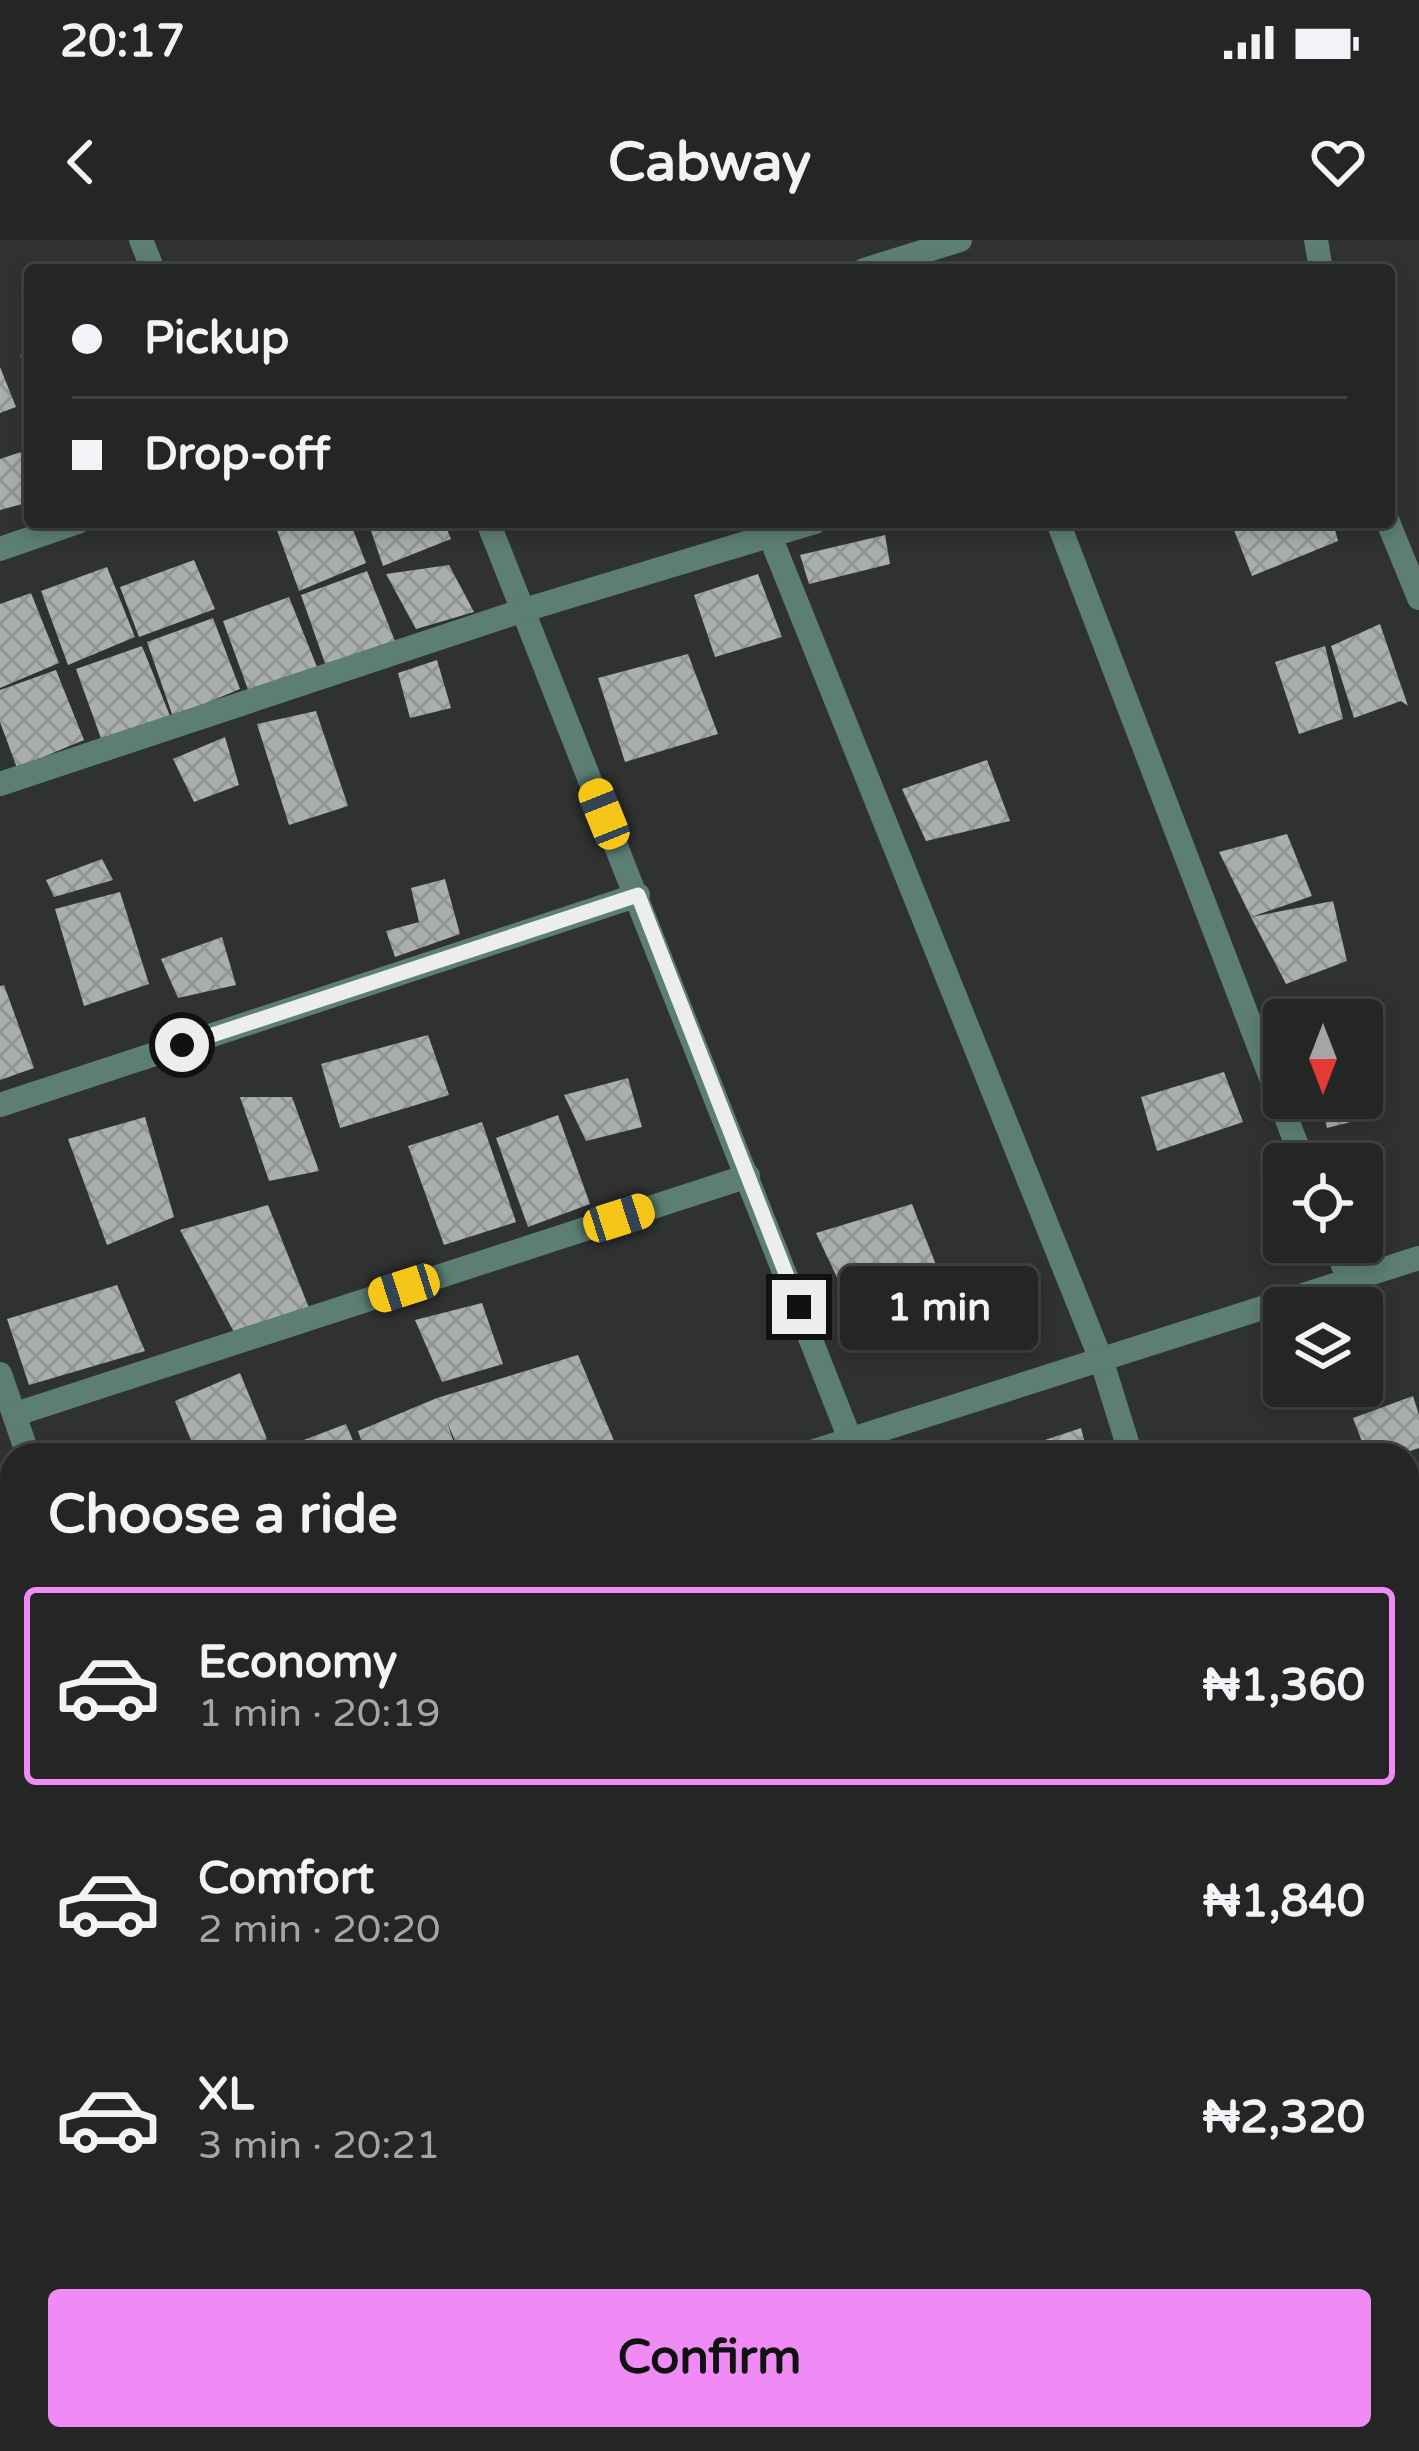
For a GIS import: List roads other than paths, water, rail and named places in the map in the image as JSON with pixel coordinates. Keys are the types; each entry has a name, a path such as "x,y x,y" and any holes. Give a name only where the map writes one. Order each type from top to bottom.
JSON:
{"street":[{"path":"883,264 960,240"},
{"path":"0,549 60,528"},
{"path":"490,528 850,1438"},
{"path":"0,784 521,610 795,528"},
{"path":"1060,528 1296,1143"},
{"path":"1390,528 1419,598"},
{"path":"770,536 1102,1362 1127,1443"},
{"path":"0,1105 638,895"},
{"path":"16,1414 748,1176"},
{"path":"837,1443 1419,1258"},
{"path":"1342,1263 1348,1278"},
{"path":"0,1374 24,1443"}]}
